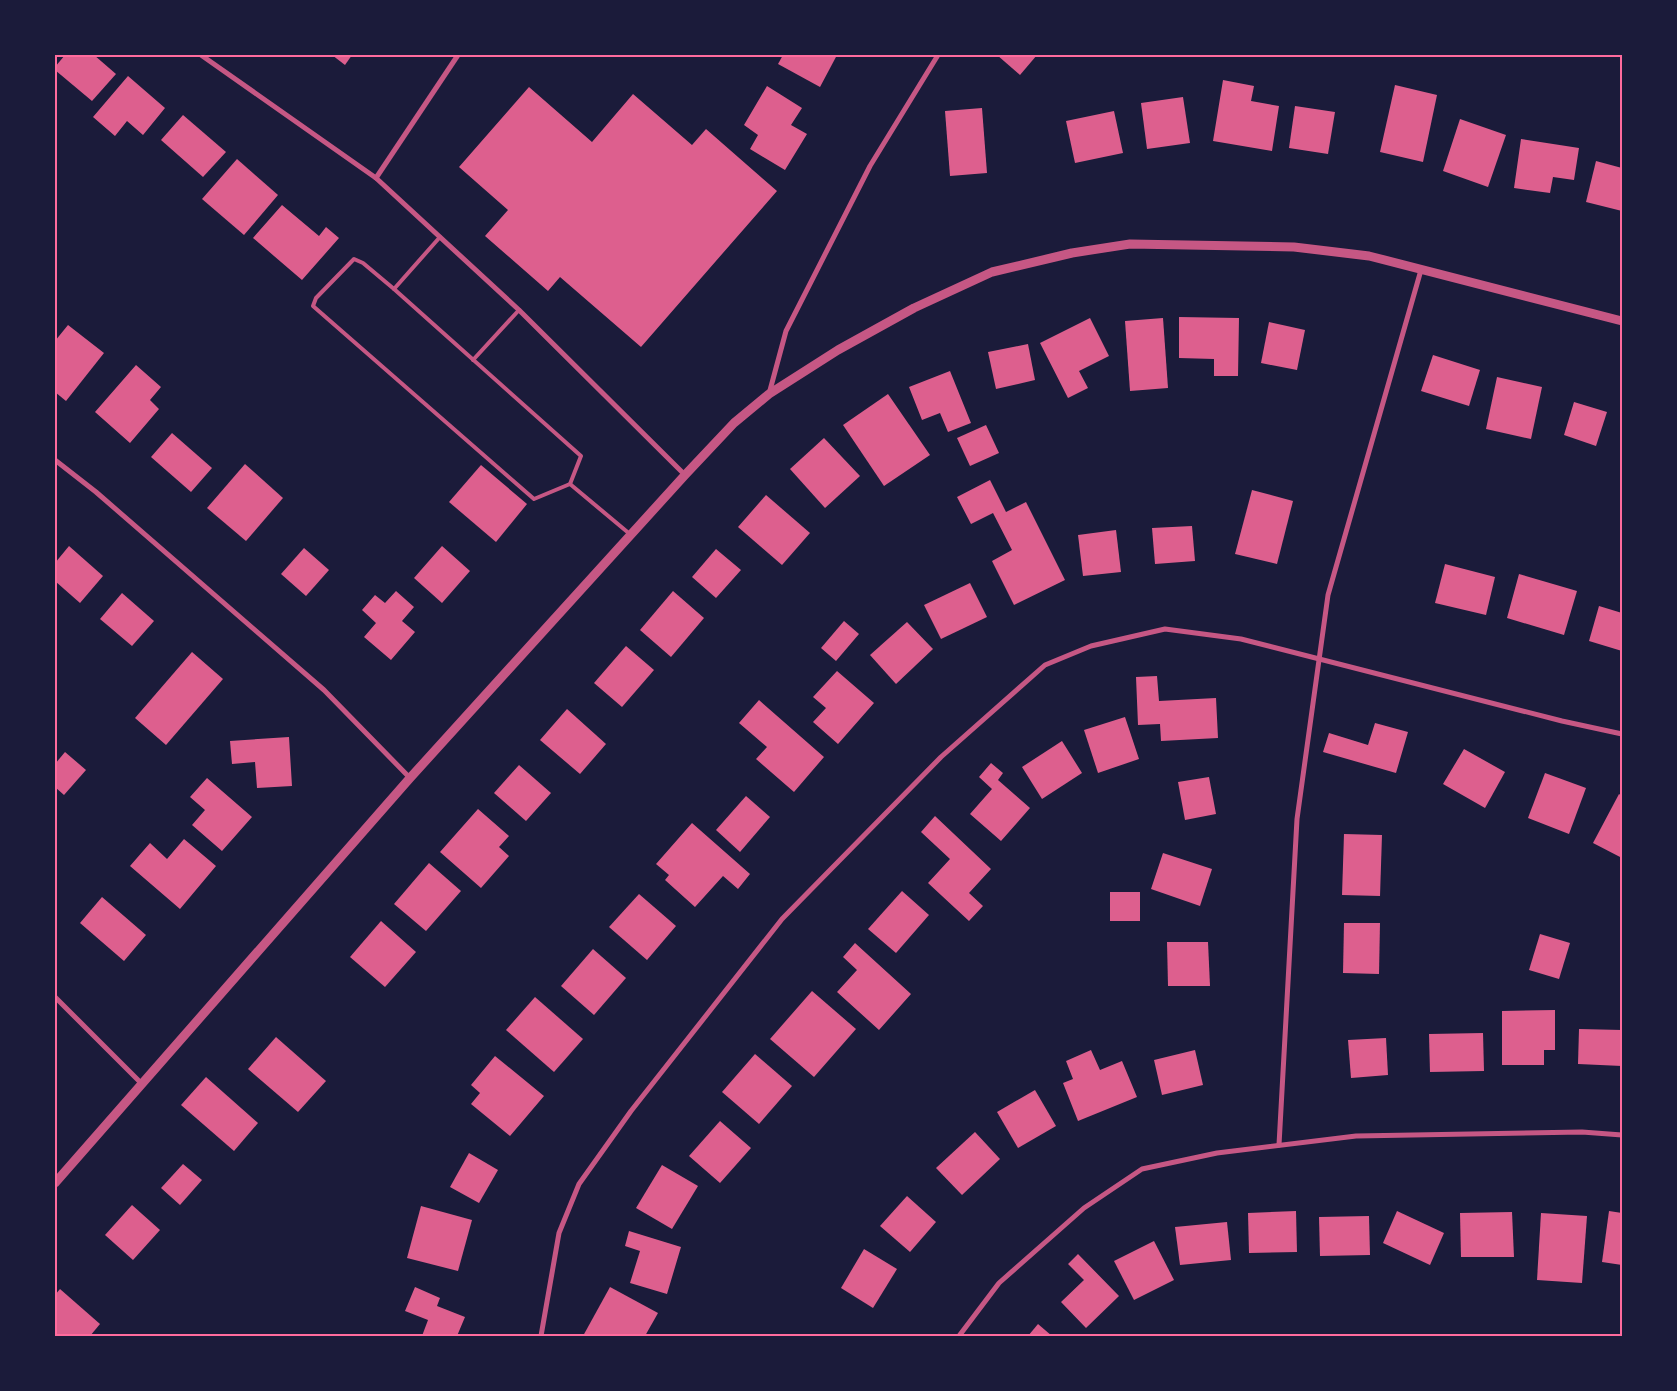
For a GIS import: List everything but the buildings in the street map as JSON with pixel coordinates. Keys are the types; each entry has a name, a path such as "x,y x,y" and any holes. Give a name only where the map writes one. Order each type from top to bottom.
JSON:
{"street":[{"path":"202,55 376,178 519,310 685,475"},
{"path":"376,178 458,55"},
{"path":"769,394 786,331 870,166 938,55"},
{"path":"55,1183 410,778 734,423 769,394 838,350 914,308 992,272 1072,253 1130,244 1294,247 1369,256 1622,321"},
{"path":"1279,1145 1297,819 1328,595 1421,270"},
{"path":"55,460 96,492 324,690 410,778"},
{"path":"541,1336 559,1233 579,1184 631,1111 782,919 941,757 1045,665 1091,646 1165,629 1241,639 1562,721 1622,734"},
{"path":"55,997 142,1084"},
{"path":"959,1336 999,1283 1084,1208 1142,1169 1217,1152 1356,1136 1582,1132 1622,1135"}],"lane":[{"path":"394,289 440,237"},
{"path":"354,259 363,263 394,289 580,456 570,484 534,499 313,306 316,298 354,259"},
{"path":"473,360 519,310"},
{"path":"570,484 631,534"}]}
